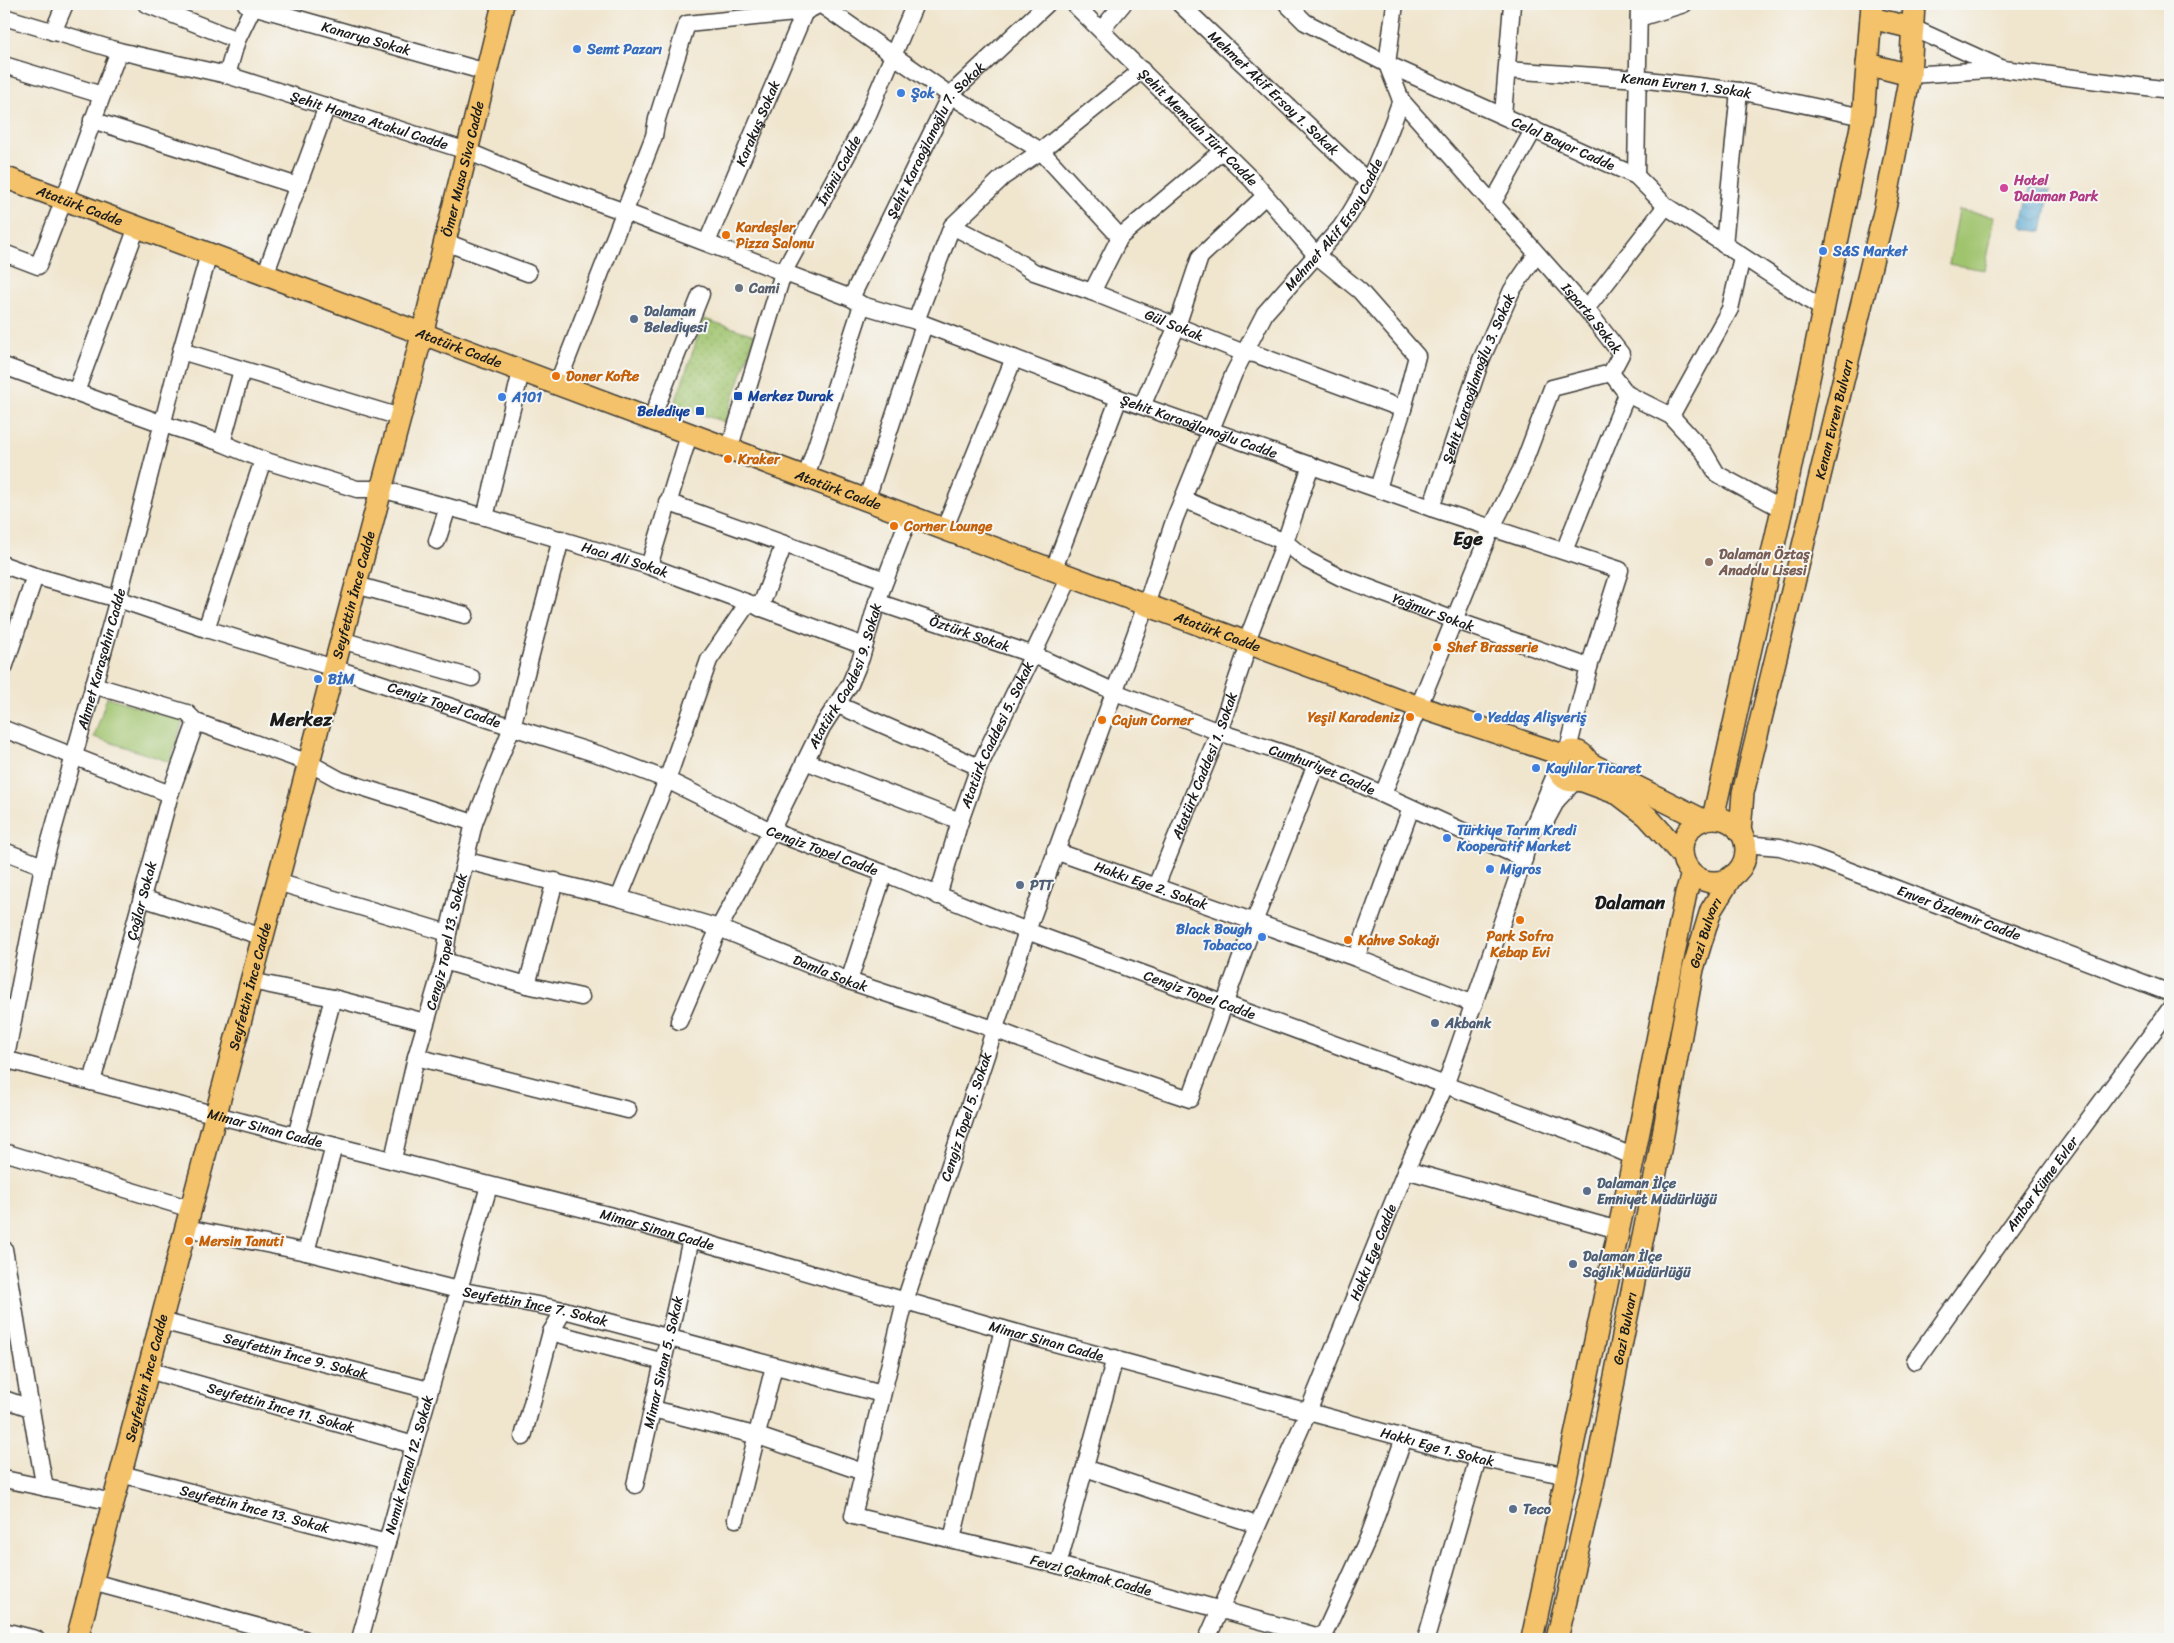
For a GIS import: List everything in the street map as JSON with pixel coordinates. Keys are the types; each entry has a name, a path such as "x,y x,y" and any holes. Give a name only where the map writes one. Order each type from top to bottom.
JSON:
{"main road":[{"name":"Ömer Musa Siva Cadde","path":"422,335 502,4"},
{"name":"Kenan Evren Bulvarı","path":"1743,838 1743,792 1885,208 1910,75 1914,4"},
{"path":"1708,819 1782,509 1824,310 1863,116 1871,11 1913,28"},
{"path":"1867,64 1910,75"},
{"name":"Atatürk Cadde","path":"4,177 1419,708 1563,759 1577,752 1585,758 1581,774"},
{"name":"Seyfettin İnce Cadde","path":"77,1639 422,335"},
{"path":"1581,774 1708,819 1724,820 1733,825 1743,838 1743,862 1732,876 1722,881 1712,882 1701,879 1692,874 1682,855 1648,816 1618,794 1581,774"},
{"path":"1682,855 1682,844 1686,834 1693,826 1708,819"},
{"name":"Gazi Bulvarı","path":"1532,1639 1634,1157 1686,893 1692,874"},
{"name":"Gazi Bulvarı","path":"1557,1639 1600,1453 1658,1167 1693,969 1711,910 1732,876"}],"street":[{"path":"53,32 65,4"},
{"path":"146,4 237,40"},
{"path":"557,385 654,136 657,119 687,24 807,8 820,4 950,96 1041,151 1120,237"},
{"name":"İnönü Cadde","path":"729,450 783,273 864,124 915,4"},
{"name":"Şehit Karaoğlanoğlu 7. Sokak","path":"806,477 856,302 950,96 1047,4"},
{"name":"Şehit Memduh Türk Cadde","path":"1074,4 1102,29 1222,151 1265,196 1316,255 1360,291 1417,356 1403,409"},
{"path":"1102,29 1123,4"},
{"name":"Mehmet Akif Ersoy 1. Sokak","path":"1180,4 1367,181"},
{"name":"Celal Bayar Cadde","path":"1287,4 1305,22 1387,64 1636,176 1666,206 1824,310"},
{"path":"1395,4 1387,64 1401,100"},
{"path":"1503,115 1512,4"},
{"path":"1636,176 1639,11 1684,4"},
{"path":"227,75 249,5"},
{"name":"Kanarya Sokak","path":"249,5 294,11 486,72"},
{"name":"Karakuş Sokak","path":"707,242 807,8"},
{"name":"Şehit Hamza Atakul Cadde","path":"4,17 119,51 227,75 467,151 533,179 707,242 783,273"},
{"path":"1913,28 2003,69"},
{"path":"4,253 38,266 65,200 92,120 119,51"},
{"path":"4,65 102,95"},
{"path":"1910,75 2003,69 2170,90"},
{"path":"866,501 920,323 952,226 1003,177 1041,151 1142,70"},
{"name":"Kenan Evren 1. Sokak","path":"1507,70 1639,79 1739,91 1863,116"},
{"path":"1724,245 1739,91"},
{"name":"Mehmet Akif Ersoy Cadde","path":"1115,692 1183,499 1244,352 1265,313 1350,215 1389,137 1401,100"},
{"name":"Isparta Sokak","path":"1401,100 1586,310 1620,354 1611,374 1627,394 1671,416 1704,452 1717,474 1782,509"},
{"path":"265,276 327,106"},
{"path":"92,120 298,186"},
{"path":"1492,204 1534,129"},
{"path":"1092,292 1120,237 1222,151"},
{"path":"1142,406 1177,326 1200,257 1265,196"},
{"path":"1586,310 1666,206"},
{"name":"Gül Sokak","path":"952,226 1001,251 1034,272 1092,292 1244,352 1255,354 1403,409"},
{"path":"76,392 137,227"},
{"path":"445,242 528,272"},
{"name":"Ahmet Karaşahin Cadde","path":"4,1061 42,866 118,599 181,351 209,254"},
{"name":"Şehit Karaoğlanoğlu 3. Sokak","path":"1431,508 1481,360 1512,290 1536,255"},
{"path":"1671,416 1730,309 1742,257"},
{"name":"Şehit Karaoğlanoğlu Cadde","path":"783,273 856,302 920,323 1119,398 1431,508 1620,570"},
{"path":"651,420 701,294"},
{"path":"181,351 400,417"},
{"path":"944,530 1014,358"},
{"name":"Hacı Ali Sokak","path":"4,366 163,424 222,443 263,460 356,489 381,489 485,517 649,566 864,646"},
{"path":"222,443 242,370"},
{"path":"485,517 521,372"},
{"path":"1383,794 1492,527 1521,470 1552,388 1611,374"},
{"path":"1564,551 1627,394"},
{"name":"Atatürk Caddesi 5. Sokak","path":"938,896 960,821 979,767 1034,655 1119,398"},
{"path":"1378,488 1403,409"},
{"path":"649,566 667,502 690,435"},
{"path":"206,629 263,460"},
{"name":"Atatürk Caddesi 1. Sokak","path":"1156,886 1219,732 1247,643 1285,542 1311,465"},
{"name":"Yağmur Sokak","path":"1183,499 1285,542 1307,560 1340,577 1454,620 1589,667"},
{"path":"667,502 885,580"},
{"path":"437,541 448,507"},
{"name":"Atatürk Caddesi 9. Sokak","path":"679,1021 718,928 771,831 822,727 850,684 877,602 909,517"},
{"name":"Cengiz Topel 13. Sokak","path":"394,1160 416,1056 444,960 448,933 474,822 512,727 560,539"},
{"path":"618,898 666,780 709,660 754,606 784,544"},
{"name":"Cengiz Topel Cadde","path":"4,565 35,576 118,599 206,629 607,756 666,780 771,831 884,873 1027,931 1597,1141 1634,1157"},
{"name":"Hakkı Ege Cadde","path":"1207,1639 1308,1412 1406,1170 1445,1086 1524,858 1529,837 1563,759 1589,667 1620,570"},
{"path":"4,668 35,576"},
{"path":"356,585 465,615"},
{"name":"Öztürk Sokak","path":"877,602 1034,655 1115,692"},
{"path":"341,640 472,678"},
{"path":"93,685 187,713 196,722 309,762 340,780 474,822"},
{"name":"Cumhuriyet Cadde","path":"1115,692 1219,732 1316,764 1524,858"},
{"name":"Cengiz Topel 5. Sokak","path":"853,1516 905,1301 1027,931 1115,692"},
{"path":"838,704 979,767"},
{"name":"Çağlar Sokak","path":"92,1082 170,794 196,722"},
{"path":"4,729 170,794"},
{"path":"805,762 960,821"},
{"path":"1224,1004 1316,764"},
{"name":"Hakkı Ege Cadde","path":"1524,858 1558,800 1581,774"},
{"path":"1356,958 1411,808"},
{"name":"Enver Özdemir Cadde","path":"1743,838 1813,857 2170,993"},
{"path":"4,851 42,866"},
{"name":"Hakkı Ege 2. Sokak","path":"1055,851 1356,958 1474,1004"},
{"name":"Damla Sokak","path":"466,861 556,881 718,928 849,981 994,1029 1085,1064 1190,1099 1224,1004"},
{"path":"849,981 884,873"},
{"path":"528,985 556,881"},
{"path":"277,882 448,933"},
{"path":"142,898 262,937"},
{"path":"444,960 528,985 581,997"},
{"path":"251,981 333,998 425,1022"},
{"path":"296,1136 333,998"},
{"name":"Ambar Küme Evler","path":"1915,1361 2049,1173 2170,1009"},
{"path":"416,1056 628,1110"},
{"name":"Mimar Sinan Cadde","path":"4,1061 608,1215 1003,1329 1308,1412"},
{"path":"306,1252 334,1146"},
{"name":"Seyfettin İnce 7. Sokak","path":"4,1152 188,1218 306,1252 458,1290 564,1310 882,1394"},
{"path":"1406,1170 1618,1230"},
{"name":"Namık Kemal 12. Sokak","path":"360,1639 429,1390 489,1186"},
{"name":"Mimar Sinan 5. Sokak","path":"635,1485 691,1239"},
{"path":"4,1250 10,1318 45,1488"},
{"path":"523,1437 551,1332 564,1310"},
{"name":"Seyfettin İnce 9. Sokak","path":"161,1321 429,1390"},
{"path":"952,1539 1003,1329"},
{"path":"551,1332 664,1362"},
{"path":"1058,1566 1115,1358"},
{"path":"736,1519 774,1366"},
{"name":"Seyfettin İnce 11. Sokak","path":"148,1370 414,1445"},
{"path":"4,1399 30,1408"},
{"path":"653,1409 758,1436 864,1472"},
{"name":"Hakkı Ege 1. Sokak","path":"1308,1412 1478,1458 1568,1476"},
{"path":"1324,1639 1369,1536 1404,1438"},
{"path":"1426,1639 1478,1458"},
{"path":"1085,1468 1257,1525"},
{"name":"Seyfettin İnce 13. Sokak","path":"120,1474 387,1543"},
{"path":"4,1479 113,1502"},
{"name":"Fevzi Çakmak Cadde","path":"853,1516 1058,1566 1324,1639"},
{"path":"92,1582 304,1639"},
{"path":"4,1631 36,1639"}],"green space":[{"path":"1959,210 1995,216 1985,270 1949,264"},
{"path":"704,319 755,335 725,422 674,406"},
{"path":"107,697 183,721 170,762 94,737"}],"water":[{"path":"2030,187 2050,191 2042,232 2025,229 2022,225"}],"place":[{"name":"Semt Pazarı","path":"577,49"},
{"name":"Şok","path":"901,93"},
{"name":"Hotel Dalaman Park","path":"2004,188"},
{"name":"Kardeşler Pizza Salonu","path":"726,235"},
{"name":"S&S Market","path":"1823,251"},
{"name":"Cami","path":"739,288"},
{"name":"Dalaman Belediyesi","path":"634,319"},
{"name":"Doner Kofte","path":"556,376"},
{"name":"Merkez Durak","path":"738,396"},
{"name":"A101","path":"502,397"},
{"name":"Belediye","path":"700,411"},
{"name":"Kraker","path":"728,459"},
{"name":"Corner Lounge","path":"894,526"},
{"name":"Dalaman Öztaş Anadolu Lisesi","path":"1709,562"},
{"name":"Shef Brasserie","path":"1437,647"},
{"name":"BİM","path":"318,679"},
{"name":"Yeşil Karadeniz","path":"1410,717"},
{"name":"Yeddaş Alişveriş","path":"1478,717"},
{"name":"Cajun Corner","path":"1102,720"},
{"name":"Kaylılar Ticaret","path":"1536,768"},
{"name":"Türkiye Tarım Kredi Kooperatif Market","path":"1447,838"},
{"name":"Migros","path":"1490,869"},
{"name":"PTT","path":"1020,885"},
{"name":"Park Sofra Kebap Evi","path":"1520,920"},
{"name":"Black Bough Tobacco","path":"1262,937"},
{"name":"Kahve Sokağı","path":"1348,940"},
{"name":"Akbank","path":"1435,1023"},
{"name":"Dalaman İlçe Emniyet Müdürlüğü","path":"1587,1191"},
{"name":"Mersin Tanuti","path":"189,1241"},
{"name":"Dalaman İlçe Sağlık Müdürlüğü","path":"1573,1264"},
{"name":"Teco","path":"1513,1509"}],"district":[{"name":"Ege","path":"1468,538"},
{"name":"Merkez","path":"301,719"},
{"name":"Dalaman","path":"1630,902"}]}
